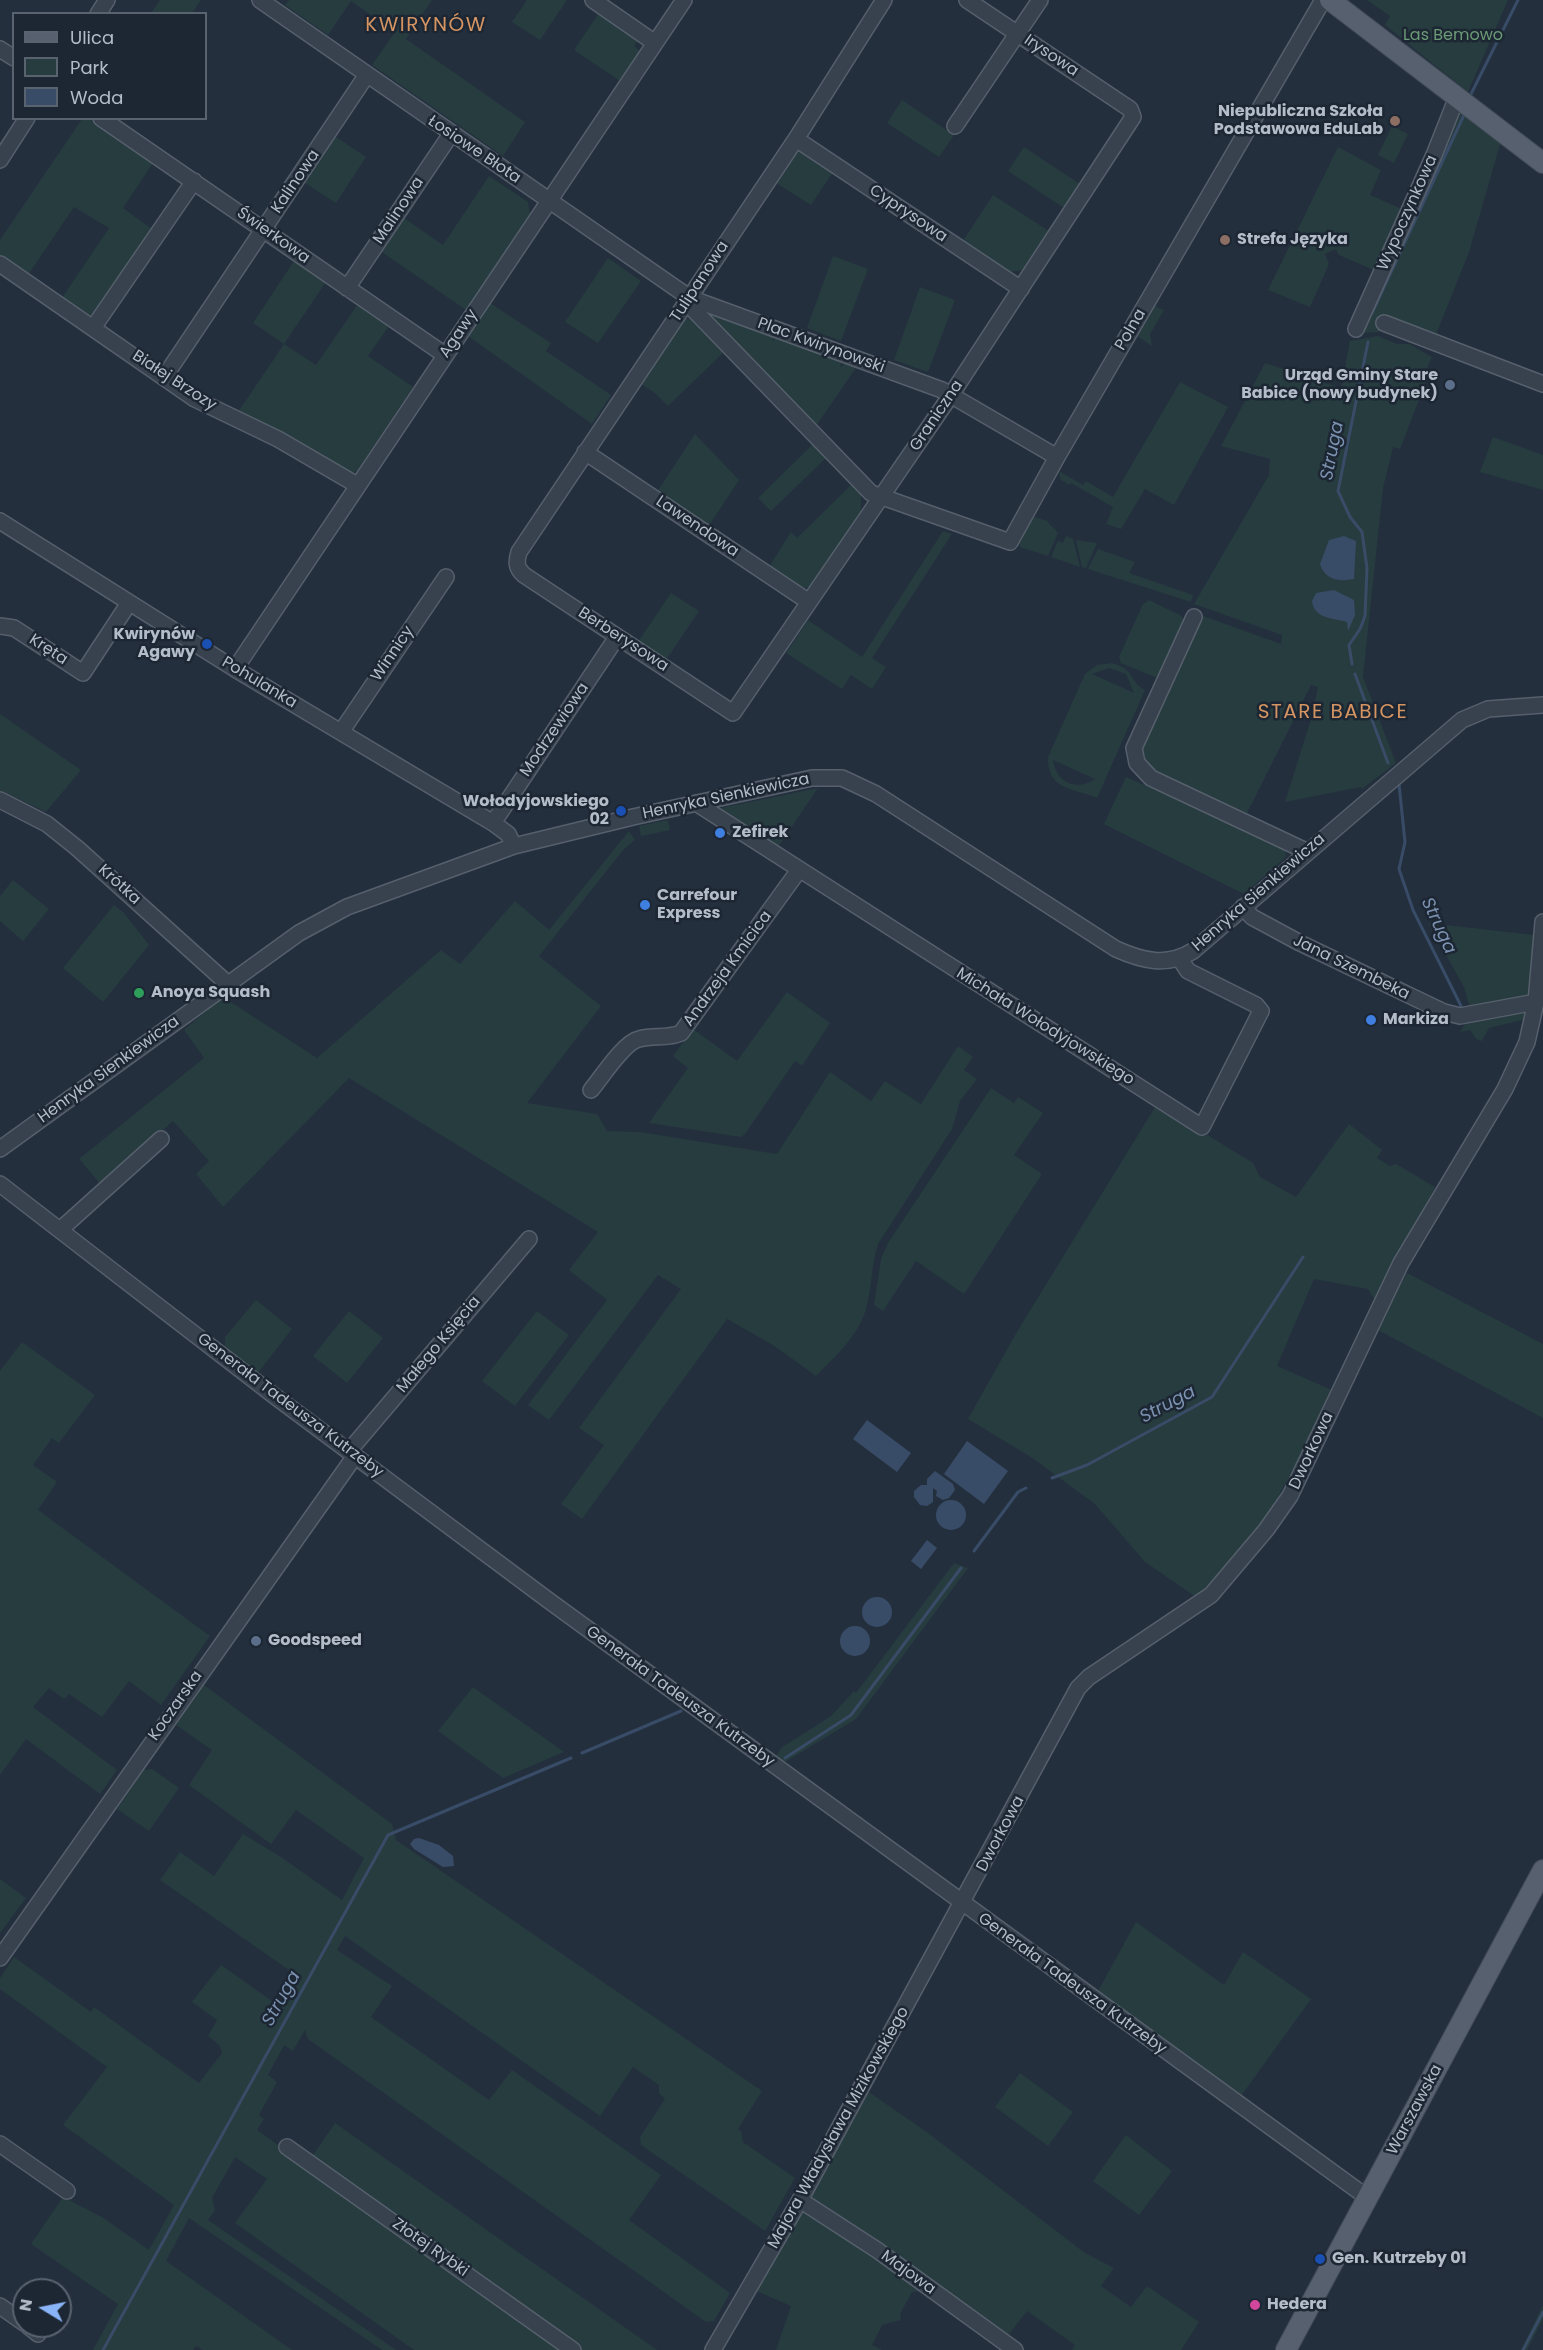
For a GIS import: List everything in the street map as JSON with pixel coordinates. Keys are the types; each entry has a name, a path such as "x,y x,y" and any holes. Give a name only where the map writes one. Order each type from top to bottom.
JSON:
{"main road":[{"path":"1330,0 1543,163"},
{"name":"Warszawska","path":"1286,2350 1543,1870"}],"street":[{"name":"Łosiowe Błota","path":"260,0 688,300"},
{"path":"593,0 655,43"},
{"name":"Agawy","path":"235,669 684,0"},
{"name":"Tulipanowa","path":"517,564 519,552 796,139 884,0"},
{"name":"Irysowa","path":"967,0 1130,109 1133,114"},
{"path":"955,126 1040,0"},
{"name":"Polna","path":"881,497 1010,542 1057,457 1323,0"},
{"name":"Kalinowa","path":"165,376 366,76"},
{"name":"Wypoczynkowa","path":"1356,329 1434,156 1457,97"},
{"name":"Graniczna","path":"733,713 951,395 1133,114"},
{"path":"0,160 26,120"},
{"name":"Świerkowa","path":"104,120 445,355"},
{"name":"Malinowa","path":"347,288 451,134"},
{"name":"Cyprysowa","path":"796,139 1021,289"},
{"path":"93,328 194,181"},
{"name":"Białej Brzozy","path":"0,264 165,376 195,399 278,440 357,485"},
{"path":"688,300 871,493 881,497"},
{"name":"Plac Kwirynowski","path":"688,300 951,395 1057,457"},
{"path":"1384,323 1543,384"},
{"name":"Lawendowa","path":"585,452 809,602"},
{"name":"Pohulanka","path":"0,521 235,669 493,822 508,834 514,846"},
{"name":"Berberysowa","path":"517,564 524,575 733,713"},
{"name":"Winnicy","path":"341,732 446,577"},
{"name":"Kręta","path":"0,626 14,628 83,673 129,603"},
{"path":"1194,617 1134,748 1137,763 1150,778 1308,852"},
{"name":"Modrzewiowa","path":"493,822 617,637"},
{"name":"Henryka Sienkiewicza","path":"0,1149 300,933 347,907 514,846 812,778 842,778 876,794 1116,949 1141,960 1180,959 1200,946 1412,761 1469,715 1502,707 1543,705"},
{"name":"Krótka","path":"0,800 47,824 77,848 228,984"},
{"name":"Michała Wołodyjowskiego","path":"696,803 1202,1127 1261,1011 1256,1005 1188,972 1180,959"},
{"name":"Andrzeja Kmicica","path":"591,1090 629,1043 648,1037 670,1038 681,1033 799,870"},
{"name":"Jana Szembeka","path":"1243,907 1252,917 1300,943 1444,1012 1460,1016 1536,1002"},
{"name":"Dworkowa","path":"963,1904 1078,1688 1089,1677 1211,1595 1266,1530 1290,1496 1401,1263 1505,1089 1527,1042 1536,1002 1543,922"},
{"path":"60,1229 161,1139"},
{"name":"Generała Tadeusza Kutrzeby","path":"0,1184 352,1453 963,1904 1368,2198"},
{"name":"Małego Księcia","path":"352,1453 529,1239"},
{"name":"Koczarska","path":"0,1958 352,1453"},
{"name":"Majora Władysława Mizikowskiego","path":"713,2350 800,2199 963,1904"},
{"path":"0,2144 67,2191"},
{"name":"Złotej Rybki","path":"287,2147 573,2350"},
{"name":"Majowa","path":"800,2199 877,2250 1015,2350"}],"green space":[{"path":"160,0 201,0 193,12 152,12"},
{"path":"289,0 432,0 406,39 525,122 503,156 372,65 395,32 351,1 328,35 285,5"},
{"path":"527,0 567,0 540,40 512,22"},
{"name":"Las Bemowo","path":"1367,0 1508,0 1468,92 1385,25 1390,16"},
{"path":"599,13 638,40 634,46 640,51 620,81 574,50"},
{"path":"902,100 954,135 939,157 887,123"},
{"path":"1460,111 1501,141 1469,252 1435,337 1386,318 1379,332 1362,333 1370,306"},
{"path":"81,120 90,120 153,163 123,208 152,229 95,314 88,316 62,298 109,228 74,207 28,275 0,255 0,240"},
{"path":"1392,126 1408,134 1394,163 1378,155"},
{"path":"333,135 366,157 336,203 302,181"},
{"path":"1024,147 1080,184 1064,208 1008,171"},
{"path":"1338,147 1381,170 1370,195 1404,210 1376,271 1339,255 1336,249 1325,254 1329,264 1310,307 1268,290"},
{"path":"804,152 833,172 811,205 773,181 792,153"},
{"path":"489,176 528,202 530,214 466,310 379,250 401,216 443,245"},
{"path":"993,195 1049,231 1023,270 1011,272 963,241"},
{"path":"833,256 868,269 841,341 807,328"},
{"path":"608,258 641,281 598,343 565,322"},
{"path":"294,261 326,282 284,344 253,323"},
{"path":"920,287 955,300 928,372 894,360"},
{"path":"490,303 551,343 546,351 611,395 592,424 468,336"},
{"path":"358,304 389,326 368,356 413,387 357,471 347,474 281,432 238,412 284,344 316,365"},
{"path":"1155,306 1164,310 1150,334 1152,346 1137,336"},
{"path":"708,311 773,333 773,342 776,334 843,360 840,366 842,367 845,361 858,365 816,426 706,314"},
{"path":"681,319 691,319 723,353 668,406 655,393 639,383"},
{"path":"1378,336 1397,344 1409,344 1432,357 1423,377 1427,379 1400,449 1393,447 1383,488 1363,677 1396,763 1362,789 1361,787 1285,802 1312,716 1318,687 1311,685 1247,813 1150,769 1146,764 1142,746 1203,616 1281,644 1282,635 1194,604 1269,475 1270,459 1221,446 1265,363 1341,388 1350,341"},
{"path":"1180,382 1228,407 1174,505 1145,489 1121,529 1106,524 1113,507 1060,479 1059,471 1083,485 1086,481 1113,497"},
{"path":"695,434 739,480 708,527 657,492"},
{"path":"1493,437 1543,455 1543,490 1480,472"},
{"path":"813,444 826,458 771,511 758,498"},
{"path":"852,484 861,493 861,511 811,587 801,588 769,567 791,532 797,538"},
{"path":"1035,517 1047,521 1058,533 1048,556 1020,547 1019,542 1030,520"},
{"path":"943,531 952,534 872,658 886,667 872,689 851,675 842,689 786,653 808,620 862,657"},
{"path":"1066,536 1073,539 1080,567 1051,557 1058,541 1063,543"},
{"path":"1076,540 1097,543 1086,568 1082,567"},
{"path":"1098,549 1135,562 1129,573 1193,595 1191,602 1088,569"},
{"path":"671,593 699,611 666,660 638,642"},
{"path":"1149,600 1182,616 1184,623 1157,678 1121,663 1119,657 1143,604"},
{"path":"1111,663 1124,668 1145,690 1097,798 1072,790 1057,782 1049,768 1048,757 1085,674 1097,665","holes":["1109,668 1126,674 1134,693 1092,674","1053,760 1095,779 1081,785 1068,783 1058,774"]},
{"path":"0,714 81,770 46,812 0,790"},
{"path":"1126,777 1285,847 1286,857 1244,894 1104,824"},
{"path":"818,788 776,850 716,809"},
{"path":"668,820 670,830 641,836 639,826"},
{"path":"629,831 635,840 624,849 539,956 601,1006 527,1103 597,1114 607,1131 640,1132 777,1154 830,1072 871,1101 885,1081 921,1104 958,1046 973,1057 964,1070 977,1079 960,1101 952,1129 878,1244 863,1319 838,1354 816,1376 773,1345 727,1319 582,1519 561,1504 604,1445 579,1428 681,1289 658,1275 549,1420 528,1405 607,1300 569,1270 598,1232 349,1078 223,1207 196,1174 209,1161 173,1121 102,1186 79,1159 204,1058 184,1030 223,997 317,1058 441,950 460,964 515,901 549,930"},
{"path":"13,880 49,909 23,941 0,921 0,896"},
{"path":"114,905 124,913 149,945 103,1002 63,968"},
{"path":"1428,923 1534,935 1527,1001 1471,1012 1464,987"},
{"path":"787,992 830,1023 802,1066 795,1061 745,1134 741,1137 649,1123 688,1068 673,1056 693,1029 737,1061"},
{"path":"1527,1011 1526,1019 1489,1028 1482,1041 1476,1039 1470,1030 1460,1032 1466,1022"},
{"path":"991,1088 1014,1103 1018,1097 1043,1113 1014,1155 1042,1174 964,1294 916,1261 883,1311 874,1305 881,1259 888,1243"},
{"path":"1157,1104 1253,1163 1260,1177 1296,1197 1349,1124 1382,1150 1377,1158 1390,1166 1396,1164 1435,1187 1376,1303 1368,1289 1314,1279 1277,1366 1334,1391 1268,1516 1252,1541 1196,1597 1145,1562 1095,1504 1031,1457 968,1419 1018,1330"},
{"path":"1407,1273 1543,1344 1543,1418 1376,1329"},
{"path":"256,1300 292,1329 258,1373 225,1347 225,1337"},
{"path":"349,1311 383,1338 347,1383 313,1356"},
{"path":"537,1311 569,1335 515,1406 482,1381"},
{"path":"22,1342 95,1395 59,1443 52,1438 33,1465 57,1482 38,1510 210,1636 161,1705 129,1681 102,1717 69,1694 64,1699 49,1688 33,1707 117,1770 100,1794 26,1739 0,1775 0,1371"},
{"path":"954,1563 968,1568 856,1719 785,1762 776,1756 781,1748 831,1716 854,1691 856,1693"},
{"path":"204,1685 392,1824 396,1840 762,2091 738,2129 741,2131 743,2142 795,2178 765,2231 641,2145 640,2137 665,2099 659,2093 659,2085 633,2067 600,2116 345,1936 337,1950 392,1986 371,2017 489,2100 512,2070 661,2175 629,2220 730,2293 714,2321 706,2322 308,2039 305,2030 293,2051 284,2045 268,2075 277,2082 259,2115 264,2119 257,2130 565,2350 414,2350 235,2223 267,2179 235,2157 212,2198 215,2210 208,2220 396,2350 382,2350 189,2218 166,2261 292,2350 203,2350 196,2346 193,2350 93,2350 118,2304 31,2244 63,2197 102,2217 149,2250 174,2205 63,2125 107,2067 0,1989 0,1978 14,1957 91,2012 94,2007 199,2083 222,2053 220,2046 208,2036 217,2020 192,2002 221,1965 282,2008 299,1977 160,1880 180,1852 214,1876 243,1834 281,1857 342,1900 364,1858 296,1810 271,1844 189,1785 212,1750 176,1725"},
{"path":"473,1687 564,1752 503,1778 438,1731"},
{"path":"152,1769 179,1788 149,1831 117,1809 144,1770"},
{"path":"0,1879 26,1898 0,1933"},
{"path":"1136,1922 1224,1985 1243,1952 1311,1999 1241,2096 1098,1991"},
{"path":"1020,2073 1073,2112 1048,2146 995,2107"},
{"path":"866,2090 928,2133 1085,2253 1114,2268 1101,2286 1131,2307 1147,2286 1199,2322 1181,2350 1072,2350 1075,2345 1027,2311 1006,2338 805,2200"},
{"path":"335,2123 657,2350 578,2350 311,2158"},
{"path":"1126,2135 1172,2171 1139,2215 1093,2181"},
{"path":"801,2206 921,2291 912,2292 900,2314 901,2320 882,2325 872,2345 882,2350 776,2350 791,2306 754,2290"},
{"path":"1543,2305 1543,2319 1527,2350 1521,2350"}],"water":[{"path":"1344,536 1356,541 1354,579 1338,580 1325,574 1320,564 1329,540"},
{"path":"1334,590 1354,600 1355,615 1348,631 1347,622 1325,617 1314,607 1312,601 1316,593"},
{"path":"867,1420 911,1453 897,1472 853,1439"},
{"path":"967,1441 1008,1471 984,1504 944,1474"},
{"path":"935,1471 953,1484 955,1490 949,1498 943,1500 936,1496 937,1491 933,1488 933,1502 927,1506 920,1505 914,1497 914,1491 921,1485 927,1485 927,1479"},
{"path":"951,1500 962,1504 966,1515 962,1526 951,1530 940,1526 936,1515 940,1504"},
{"path":"927,1540 937,1548 921,1569 911,1561"},
{"path":"877,1597 888,1601 892,1612 888,1623 877,1627 866,1623 862,1612 866,1601"},
{"path":"855,1626 866,1630 870,1641 866,1652 855,1656 844,1652 840,1641 844,1630"},
{"path":"419,1838 439,1845 453,1856 454,1866 443,1867 414,1849 410,1844 414,1839"}],"waterway":[{"name":"Struga","path":"1470,96 1518,0"},
{"name":"Struga","path":"1372,313 1464,115"},
{"name":"Struga","path":"1352,664 1349,645 1360,629 1365,616 1367,568 1362,532 1350,517 1338,491 1368,342"},
{"name":"Struga","path":"1355,674 1388,763"},
{"name":"Struga","path":"1399,784 1405,842 1399,869 1413,910 1461,1006"},
{"name":"Struga","path":"1052,1478 1087,1465 1212,1397 1303,1257"},
{"name":"Struga","path":"974,1551 1018,1492 1026,1488"},
{"name":"Struga","path":"785,1758 851,1715 961,1568"},
{"name":"Struga","path":"582,1753 681,1711"},
{"name":"Struga","path":"103,2350 388,1835 571,1758"},
{"path":"1523,2350 1543,2312"}],"place":[{"name":"Niepubliczna Szkoła Podstawowa EduLab","path":"1395,121"},
{"name":"Strefa Języka","path":"1225,240"},
{"name":"Urząd Gminy Stare Babice (nowy budynek)","path":"1450,385"},
{"name":"Kwirynów Agawy","path":"207,644"},
{"name":"Wołodyjowskiego 02","path":"621,811"},
{"name":"Zefirek","path":"720,833"},
{"name":"Carrefour Express","path":"645,905"},
{"name":"Anoya Squash","path":"139,993"},
{"name":"Markiza","path":"1371,1020"},
{"name":"Goodspeed","path":"256,1641"},
{"name":"Gen. Kutrzeby 01","path":"1320,2259"},
{"name":"Hedera","path":"1255,2305"}],"district":[{"name":"KWIRYNÓW","path":"426,26"},
{"name":"STARE BABICE","path":"1333,713"}]}
